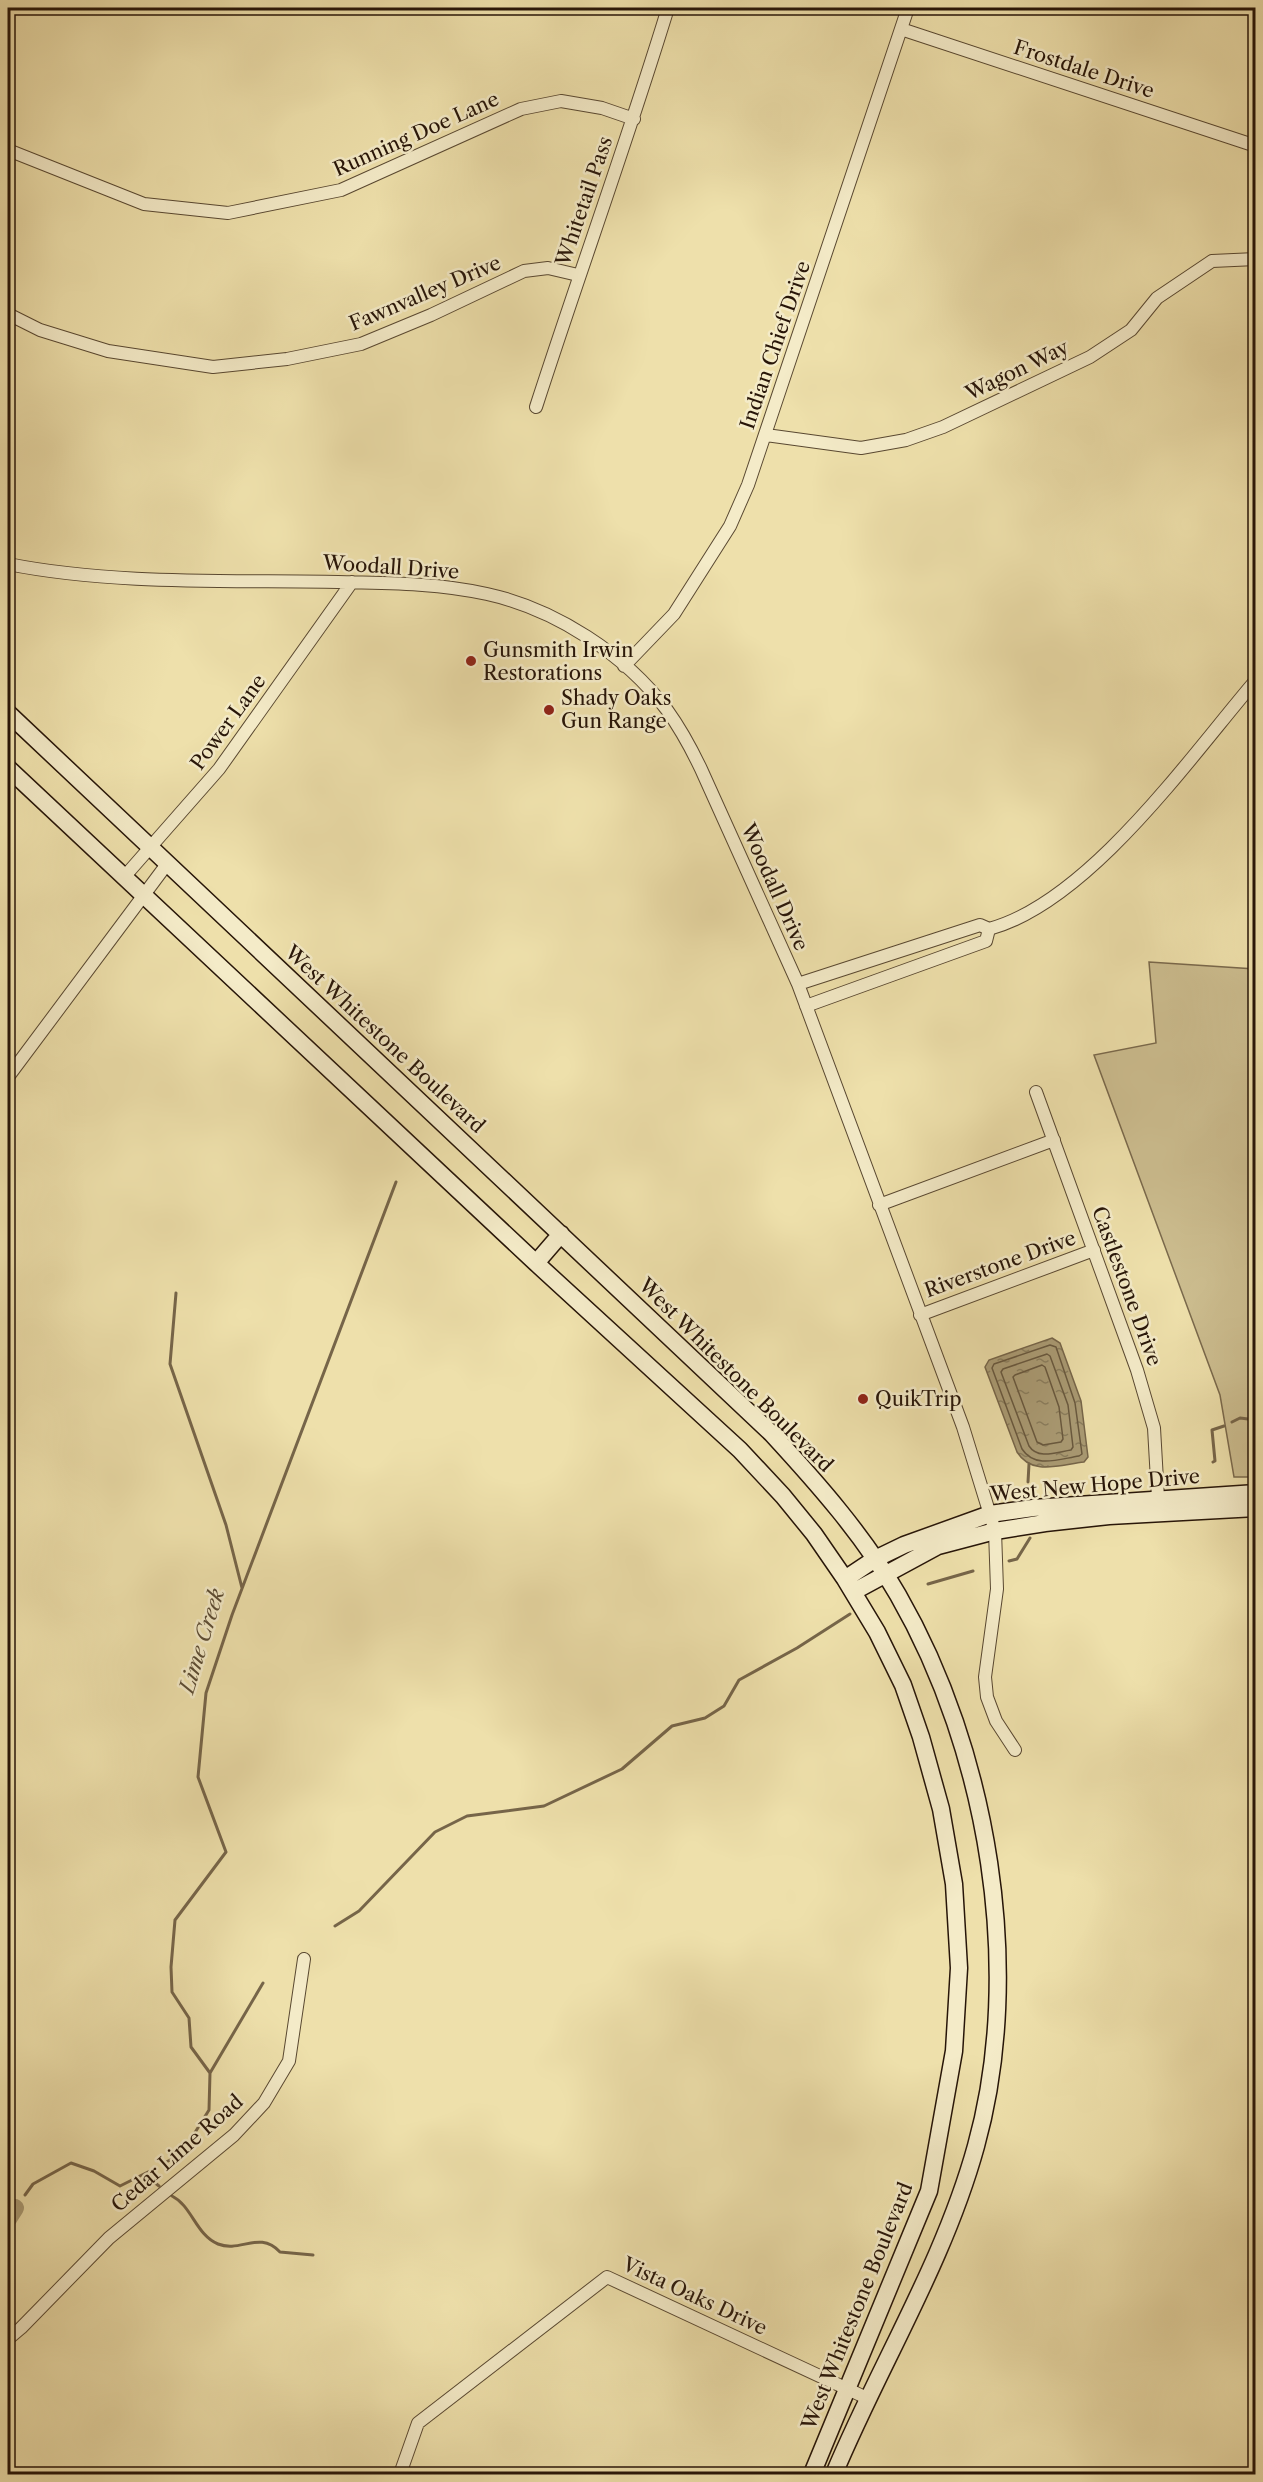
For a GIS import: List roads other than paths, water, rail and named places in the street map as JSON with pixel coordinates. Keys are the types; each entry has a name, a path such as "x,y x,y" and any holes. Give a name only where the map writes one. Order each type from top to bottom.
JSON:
{"main road":[{"name":"West Whitestone Boulevard","path":"8,713 772,1434 827,1494 875,1559 925,1645 952,1711 972,1777 989,1868 996,1932 997,2015 989,2091 966,2175 924,2287 868,2399 834,2475"},
{"name":"West Whitestone Boulevard","path":"8,768 536,1263 740,1449 814,1534 849,1585 877,1632 903,1685 921,1737 941,1809 954,1884 959,1968 954,2051 929,2191 812,2475"},
{"path":"536,1263 561,1234"},
{"name":"West New Hope Drive","path":"849,1585 875,1559 934,1532 990,1514 1033,1508 1158,1498 1256,1493"},
{"name":"West New Hope Drive","path":"849,1585 885,1574 938,1546 995,1531 1098,1517 1256,1508"}],"street":[{"name":"Whitetail Pass","path":"536,408 578,275 634,119 668,8"},
{"name":"Indian Chief Drive","path":"624,666 674,614 730,526 766,435 908,8"},
{"name":"Frostdale Drive","path":"901,29 1256,146"},
{"name":"Running Doe Lane","path":"8,150 144,204 228,213 341,190 521,109 561,101 602,108 634,119"},
{"name":"Wagon Way","path":"766,435 861,448 906,440 943,428 1090,357 1131,330 1157,298 1212,261 1256,259"},
{"name":"Fawnvalley Drive","path":"8,314 40,330 108,351 213,367 287,359 361,344 524,272 548,268 578,275"},
{"name":"Woodall Drive","path":"8,564 69,574 397,583 488,594 533,609 582,633 624,666 666,709 685,736 798,984 963,1427 995,1531 998,1589 985,1677 987,1697 996,1721 1015,1750"},
{"name":"Power Lane","path":"125,876 219,769 352,582"},
{"path":"798,984 980,925 989,929 1001,926 1064,890 1096,862 1146,810 1256,680"},
{"path":"8,1077 166,864"},
{"path":"806,1006 986,941 989,929"},
{"name":"Castlestone Drive","path":"1036,1092 1137,1370 1154,1428 1158,1498"},
{"path":"879,1205 1054,1140"},
{"name":"Riverstone Drive","path":"920,1315 1094,1250"},
{"name":"Cedar Lime Road","path":"8,2339 109,2238 234,2135 264,2103 289,2061 304,1959"},
{"name":"Vista Oaks Drive","path":"400,2475 418,2423 607,2277 868,2399"}],"water":[{"path":"1052,1338 1060,1343 1081,1401 1088,1457 1084,1462 1038,1467 1023,1459 1017,1452 985,1367 989,1360"}],"waterway":[{"name":"Lime Creek","path":"166,2162 181,2155 209,2110 210,2073 191,2047 189,2018 172,1992 171,1967 175,1920 226,1852 198,1777 206,1693 232,1615 396,1182"},
{"path":"176,1293 170,1364 226,1525 242,1588"},
{"path":"1232,1422 1240,1418 1256,1420"},
{"path":"1213,1462 1215,1461 1212,1430 1224,1426"},
{"path":"1028,1482 1029,1464"},
{"path":"1009,1561 1017,1559 1030,1538"},
{"path":"928,1584 973,1571"},
{"path":"335,1926 359,1911 435,1832 467,1816 544,1806 622,1769 672,1726 705,1718 724,1706 739,1680 797,1648 850,1614"},
{"path":"210,2073 263,1983"},
{"name":"Lime Creek","path":"25,2195 33,2184 71,2163 94,2171 120,2186 152,2170"},
{"path":"144,2174 159,2186"},
{"path":"172,2196 185,2206 204,2234 218,2244 234,2246 257,2242 272,2246 280,2252 313,2255"},
{"name":"Lime Creek","path":"8,2219 15,2208"}],"place":[{"name":"Gunsmith Irwin Restorations","path":"471,661"},
{"name":"Shady Oaks Gun Range","path":"549,710"},
{"name":"QuikTrip","path":"863,1399"}]}
